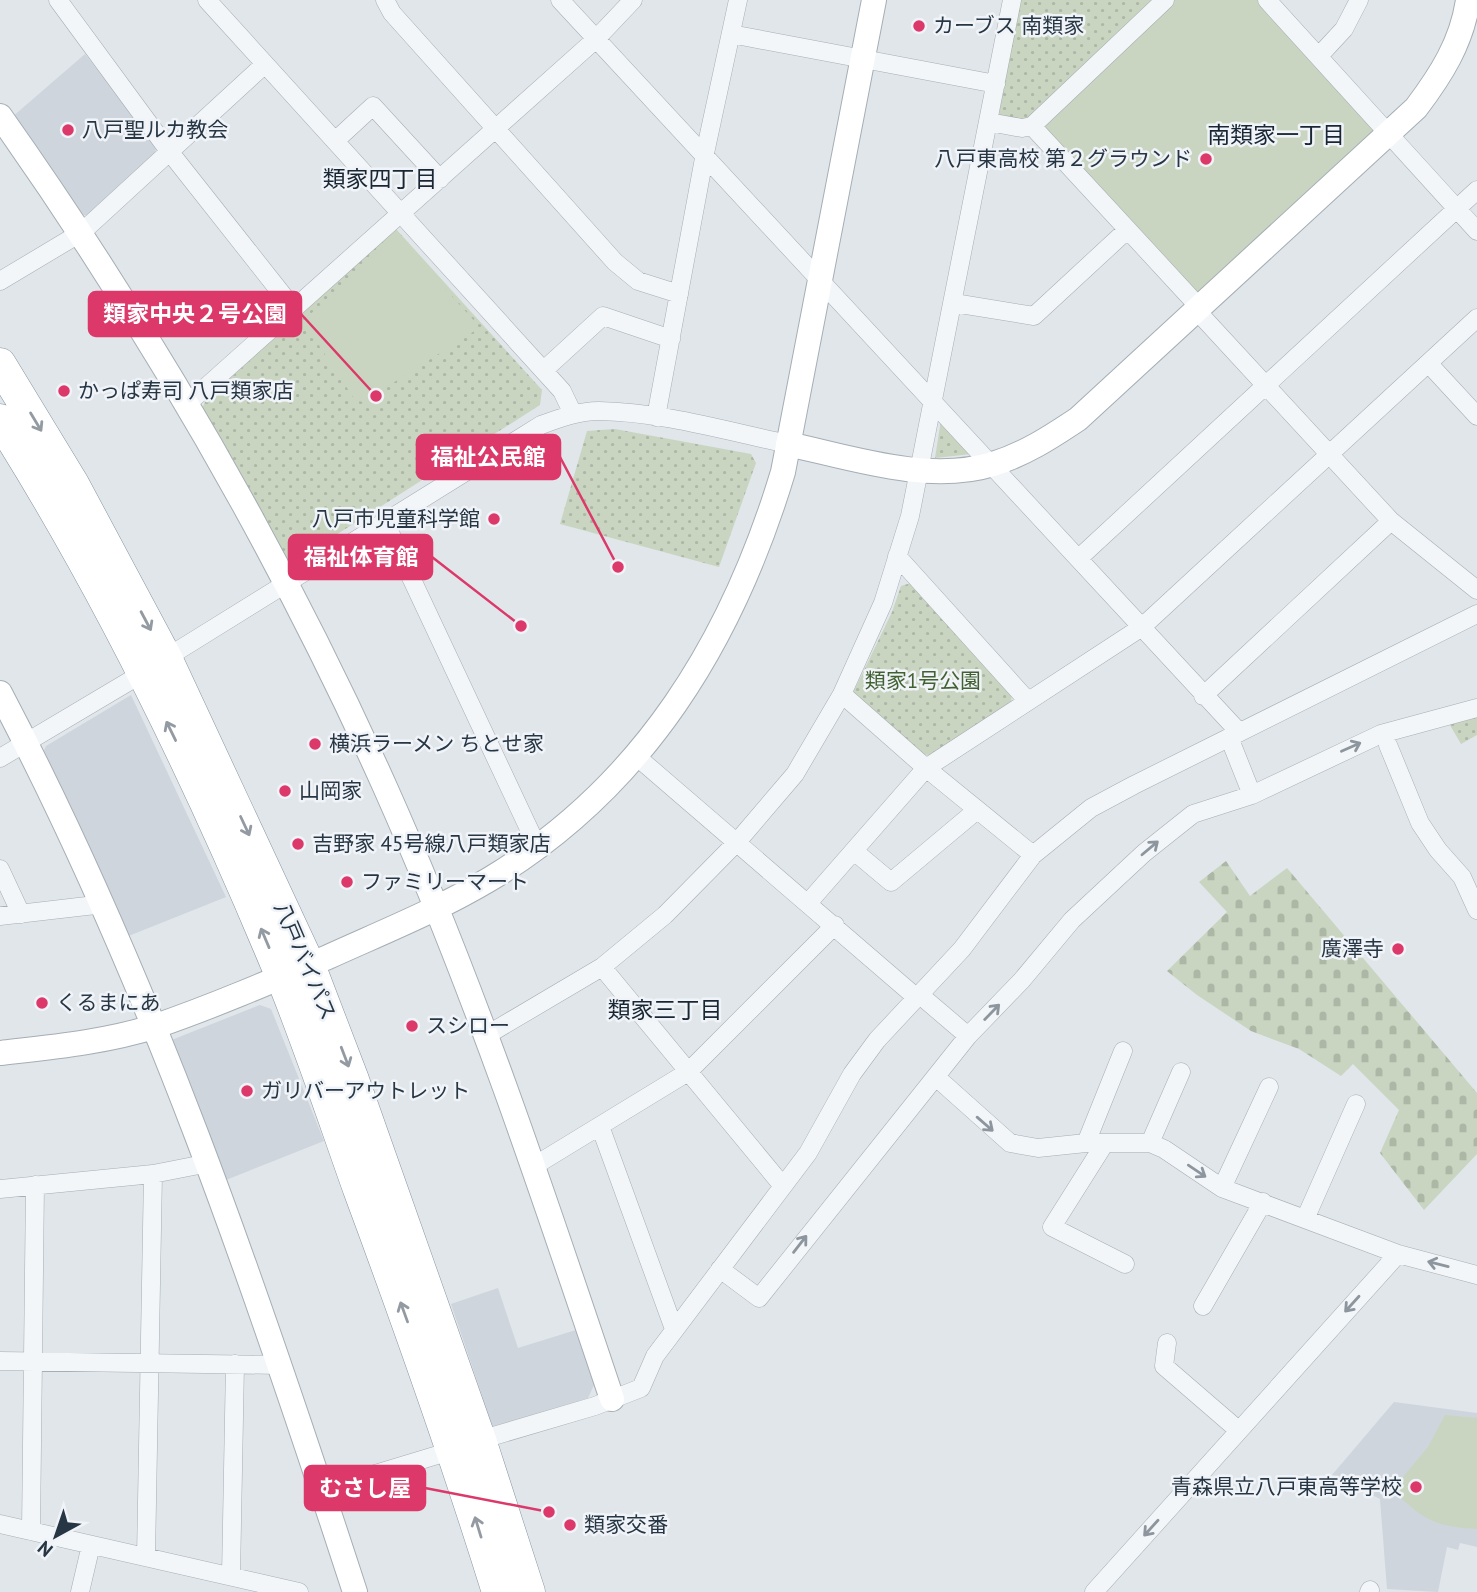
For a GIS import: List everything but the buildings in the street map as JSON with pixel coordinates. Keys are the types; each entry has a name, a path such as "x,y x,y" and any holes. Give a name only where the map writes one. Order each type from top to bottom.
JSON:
{"highway":[{"name":"八戸バイパス","path":"0,364 73,484 154,666 296,971 353,1080 467,1445 498,1592"},
{"name":"八戸バイパス","path":"0,420 69,536 154,666"},
{"name":"八戸バイパス","path":"467,1445 529,1592"}],"street":[{"path":"58,0 169,151 293,308"},
{"path":"207,0 544,370 562,391 573,414"},
{"path":"385,0 392,13 615,262 638,281 679,294"},
{"path":"560,0 993,464 1203,696 1234,735 1252,795"},
{"path":"187,404 496,130 596,39 633,0"},
{"path":"656,417 705,153 738,0"},
{"path":"0,1053 76,1044 155,1026 296,971 436,909 492,878 537,846 588,804 636,756 705,661 742,589 766,528 788,444 874,0"},
{"path":"487,1035 602,967 664,915 737,842 794,774 842,694 883,603 921,469 1012,0"},
{"path":"989,122 1021,128 1032,127 1165,0"},
{"path":"1267,0 1477,231"},
{"path":"1319,56 1344,29 1359,0"},
{"path":"0,758 27,745 384,520 541,425 573,414 598,411 656,417 921,469 953,471 993,464 1038,446 1079,419 1416,108 1437,81 1450,58 1466,17 1468,0"},
{"path":"731,34 996,84"},
{"path":"0,281 82,232 265,64"},
{"path":"335,141 373,106 440,179"},
{"path":"0,116 82,232 187,404 285,582 385,788 487,1035 612,1399"},
{"path":"1032,127 1391,521 1477,590"},
{"path":"1079,558 1477,190"},
{"path":"954,303 1034,316 1127,230"},
{"path":"544,370 603,316 671,339"},
{"path":"808,903 926,768 1142,627 1477,318"},
{"path":"1429,364 1477,416"},
{"path":"384,520 537,846"},
{"path":"1203,696 1391,521"},
{"path":"897,556 1027,700"},
{"path":"322,1490 641,1388 655,1356 808,1153 852,1074 877,1040 962,949 1033,855 1091,808 1477,614"},
{"path":"0,694 104,904 155,1026 209,1163 281,1365 355,1592"},
{"path":"842,694 926,768 1033,855"},
{"path":"720,1269 759,1298 968,1036 1022,981 1072,920 1144,853 1193,814 1252,795 1381,734 1477,708"},
{"path":"1388,745 1420,823 1438,850 1462,877 1477,909"},
{"path":"636,756 968,1036"},
{"path":"854,851 891,881 977,810"},
{"path":"0,869 21,914"},
{"path":"0,916 104,904"},
{"path":"534,1166 688,1072 835,925"},
{"path":"602,967 782,1185"},
{"path":"1086,1143 1123,1051"},
{"path":"1150,1143 1181,1072"},
{"path":"936,1077 1010,1143 1038,1147 1086,1143 1150,1143 1164,1149 1222,1188 1306,1217 1398,1254 1477,1275"},
{"path":"1222,1188 1269,1087"},
{"path":"1306,1217 1356,1104"},
{"path":"600,1126 674,1329"},
{"path":"1105,1143 1052,1227 1125,1264"},
{"path":"0,1189 153,1174 209,1163"},
{"path":"146,1557 153,1174"},
{"path":"32,1531 35,1185"},
{"path":"1203,1306 1263,1202"},
{"path":"1094,1592 1237,1429 1398,1254"},
{"path":"1167,1343 1164,1366 1237,1429"},
{"path":"0,1361 281,1365"},
{"path":"231,1576 235,1364"},
{"path":"0,1524 299,1592"},
{"path":"80,1592 91,1545"}],"shaded area":[{"path":"85,54 156,144 155,156 88,216 76,213 11,118"},
{"path":"131,695 226,897 126,937 42,755 46,746"},
{"name":"ガリバーアウトレット","path":"260,1005 271,1009 324,1141 226,1180 169,1041"},
{"path":"498,1288 518,1348 576,1330 594,1385 588,1398 493,1428 451,1304"},
{"name":"青森県立八戸東高等学校","path":"1394,1402 1477,1413 1477,1547 1460,1543 1458,1550 1447,1547 1438,1592 1387,1589 1380,1499 1332,1475"}],"green space":[{"path":"1021,0 1158,0 1023,122 1002,118 999,112"},
{"name":"八戸東高校 第２グラウンド","path":"1174,0 1259,0 1376,128 1195,296 1040,125"},
{"path":"396,229 542,390 540,405 292,563 282,562 201,412 205,401"},
{"path":"394,237 399,238 478,325 476,330 363,402 355,400 303,321"},
{"path":"941,420 972,454 935,458"},
{"path":"615,429 751,454 756,463 719,567 560,524 587,431"},
{"name":"類家1号公園","path":"911,583 1012,692 1011,704 929,755 921,754 853,693 892,612 901,586"},
{"path":"1477,712 1477,735 1461,744 1447,720"},
{"path":"1226,861 1250,896 1287,868 1477,1093 1477,1154 1424,1210 1380,1153 1399,1110 1353,1064 1341,1076 1299,1049 1251,1031 1167,971 1227,912 1199,882"},
{"path":"1445,1415 1477,1418 1477,1529 1449,1526 1430,1520 1392,1490 1428,1447"}],"place":[{"name":"カーブス 南類家","path":"919,26"},
{"name":"八戸聖ルカ教会","path":"68,130"},
{"name":"八戸東高校 第２グラウンド","path":"1206,159"},
{"name":"かっぱ寿司 八戸類家店","path":"64,391"},
{"name":"類家中央２号公園","path":"376,396"},
{"name":"八戸市児童科学館","path":"494,519"},
{"name":"福祉公民館","path":"618,567"},
{"name":"福祉体育館","path":"521,626"},
{"name":"横浜ラーメン ちとせ家","path":"315,744"},
{"name":"山岡家","path":"285,791"},
{"name":"吉野家 45号線八戸類家店","path":"298,844"},
{"name":"ファミリーマート","path":"347,882"},
{"name":"廣澤寺","path":"1398,949"},
{"name":"くるまにあ","path":"42,1003"},
{"name":"スシロー","path":"412,1026"},
{"name":"ガリバーアウトレット","path":"247,1091"},
{"name":"青森県立八戸東高等学校","path":"1416,1487"},
{"name":"むさし屋","path":"549,1512"},
{"name":"類家交番","path":"570,1525"}],"district":[{"name":"南類家一丁目","path":"1276,135"},
{"name":"類家四丁目","path":"380,179"},
{"name":"類家三丁目","path":"665,1010"}]}
